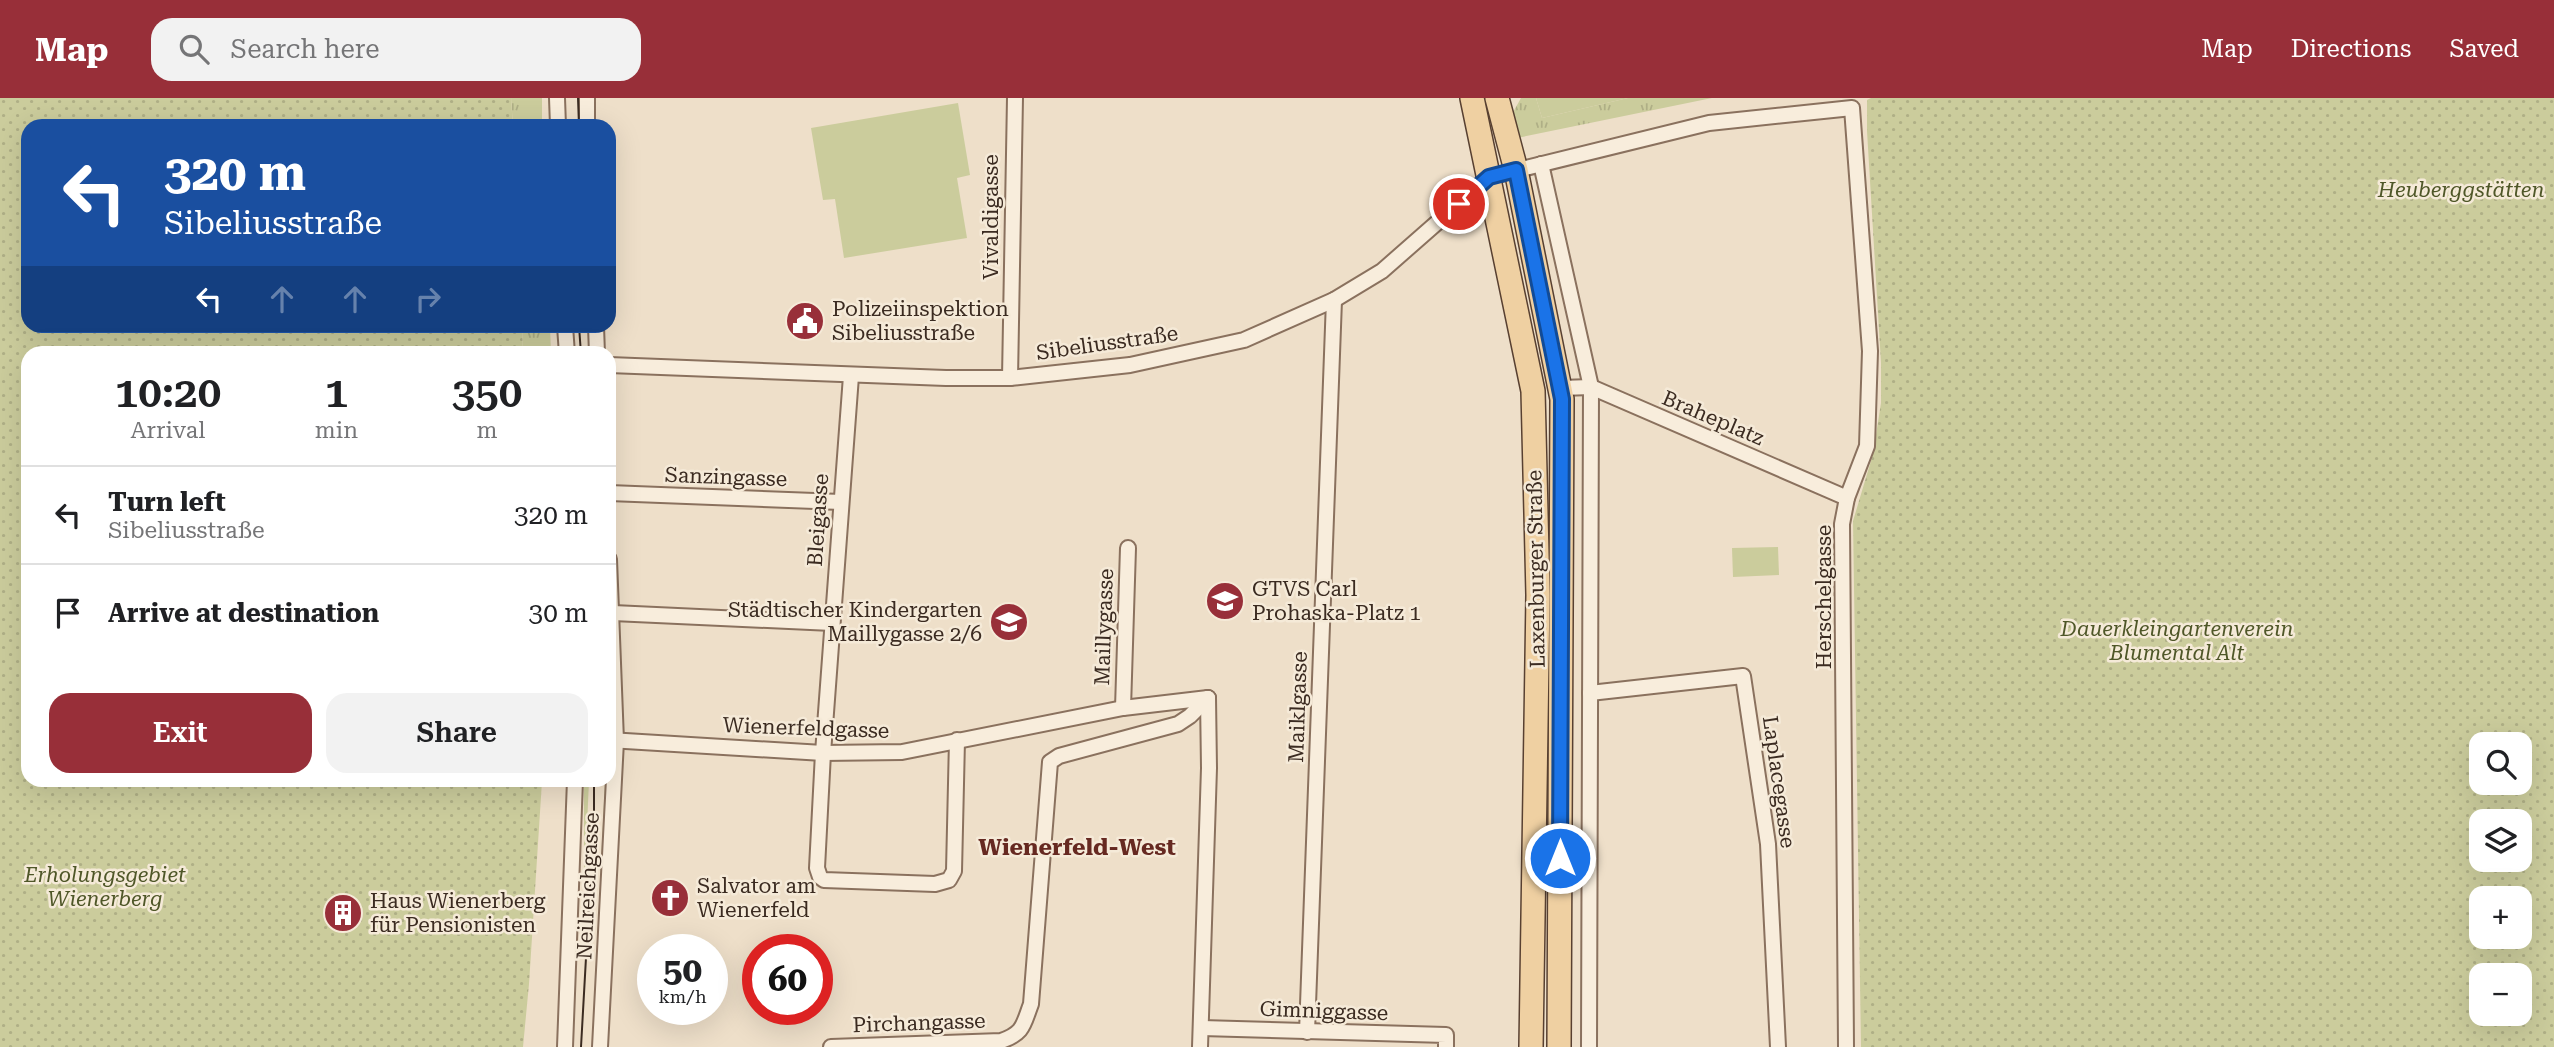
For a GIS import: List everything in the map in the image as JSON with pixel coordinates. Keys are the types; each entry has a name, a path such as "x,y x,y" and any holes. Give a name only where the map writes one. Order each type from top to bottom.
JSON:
{"main road":[{"name":"Laxenburger Straße","path":"1472,98 1533,390 1538,595 1531,1047"},
{"name":"Laxenburger Straße","path":"1503,103 1561,388 1559,1047"}],"street":[{"path":"557,98 558,119"},
{"path":"587,98 587,119"},
{"name":"Vivaldigasse","path":"1010,378 1014,98"},
{"name":"Sibeliusstraße","path":"616,365 851,376 1010,378 1130,365 1244,340 1334,300 1382,271 1489,177 1709,123 1852,108"},
{"name":"Herschelgasse","path":"1846,1047 1845,622 1842,523 1847,498 1867,446 1870,351 1852,108"},
{"path":"1541,164 1591,387 1589,1047"},
{"name":"Maiklgasse","path":"1307,1032 1334,300"},
{"name":"Bleigasse","path":"851,376 823,753 817,868 820,877 824,880 935,884 949,880 954,871 957,740"},
{"name":"Braheplatz","path":"1561,388 1591,387 1847,498"},
{"name":"Sanzingasse","path":"616,493 841,502"},
{"name":"Maillygasse","path":"1123,708 1128,548"},
{"path":"616,613 832,623"},
{"name":"Laplacegasse","path":"1590,693 1743,676 1768,844 1778,1047"},
{"path":"1200,1047 1209,768 1208,698"},
{"name":"Wienerfeldgasse","path":"616,740 823,753 902,752 1123,708 1208,698"},
{"name":"Pirchangasse","path":"831,1047 1001,1041 1016,1036 1023,1028 1031,1004 1050,762 1059,756 1178,724 1208,698"},
{"name":"Neilreichgasse","path":"565,1047 575,787"},
{"name":"Neilreichgasse","path":"600,1047 611,787"},
{"name":"Gimniggasse","path":"1202,1028 1446,1041"}],"green space":[{"name":"Erholungsgebiet Wienerberg","path":"0,98 511,98 512,119 21,119 21,333 522,333 523,346 21,346 21,787 542,787 523,1047 0,1047"},
{"path":"511,98 542,98 542,119 512,119"},
{"path":"1521,98 1536,98 1542,118 1628,98 1712,98 1517,138 1511,116"},
{"path":"1536,98 1628,98 1542,118"},
{"name":"Dauerkleingartenverein Blumental Alt","path":"1871,98 2554,98 2554,1047 1861,1047 1853,521 1873,454 1881,403 1867,100"},
{"path":"958,103 970,175 957,178 967,238 844,258 835,199 823,200 811,128"},
{"path":"522,333 550,333 551,346 523,346"},
{"path":"1778,547 1779,575 1733,577 1732,548"},
{"path":"584,787 589,787 584,892"},
{"path":"605,787 609,787 597,1047 592,1047"}],"tram line":[{"path":"578,98 579,119"},
{"path":"580,333 580,346"},
{"path":"581,1047 594,787"}],"place":[{"name":"Polizeiinspektion Sibeliusstraße","path":"805,321"},
{"name":"GTVS Carl Prohaska-Platz 1","path":"1225,601"},
{"name":"Städtischer Kindergarten Maillygasse 2/6","path":"1009,622"},
{"name":"Salvator am Wienerfeld","path":"670,898"},
{"name":"Haus Wienerberg für Pensionisten","path":"343,913"}],"district":[{"name":"Wienerfeld-West","path":"1077,847"}],"route":[{"path":"1459,204 1489,177 1516,170 1561,388 1560,858"}],"park label":[{"name":"Heuberggstätten","path":"2461,190"}]}
